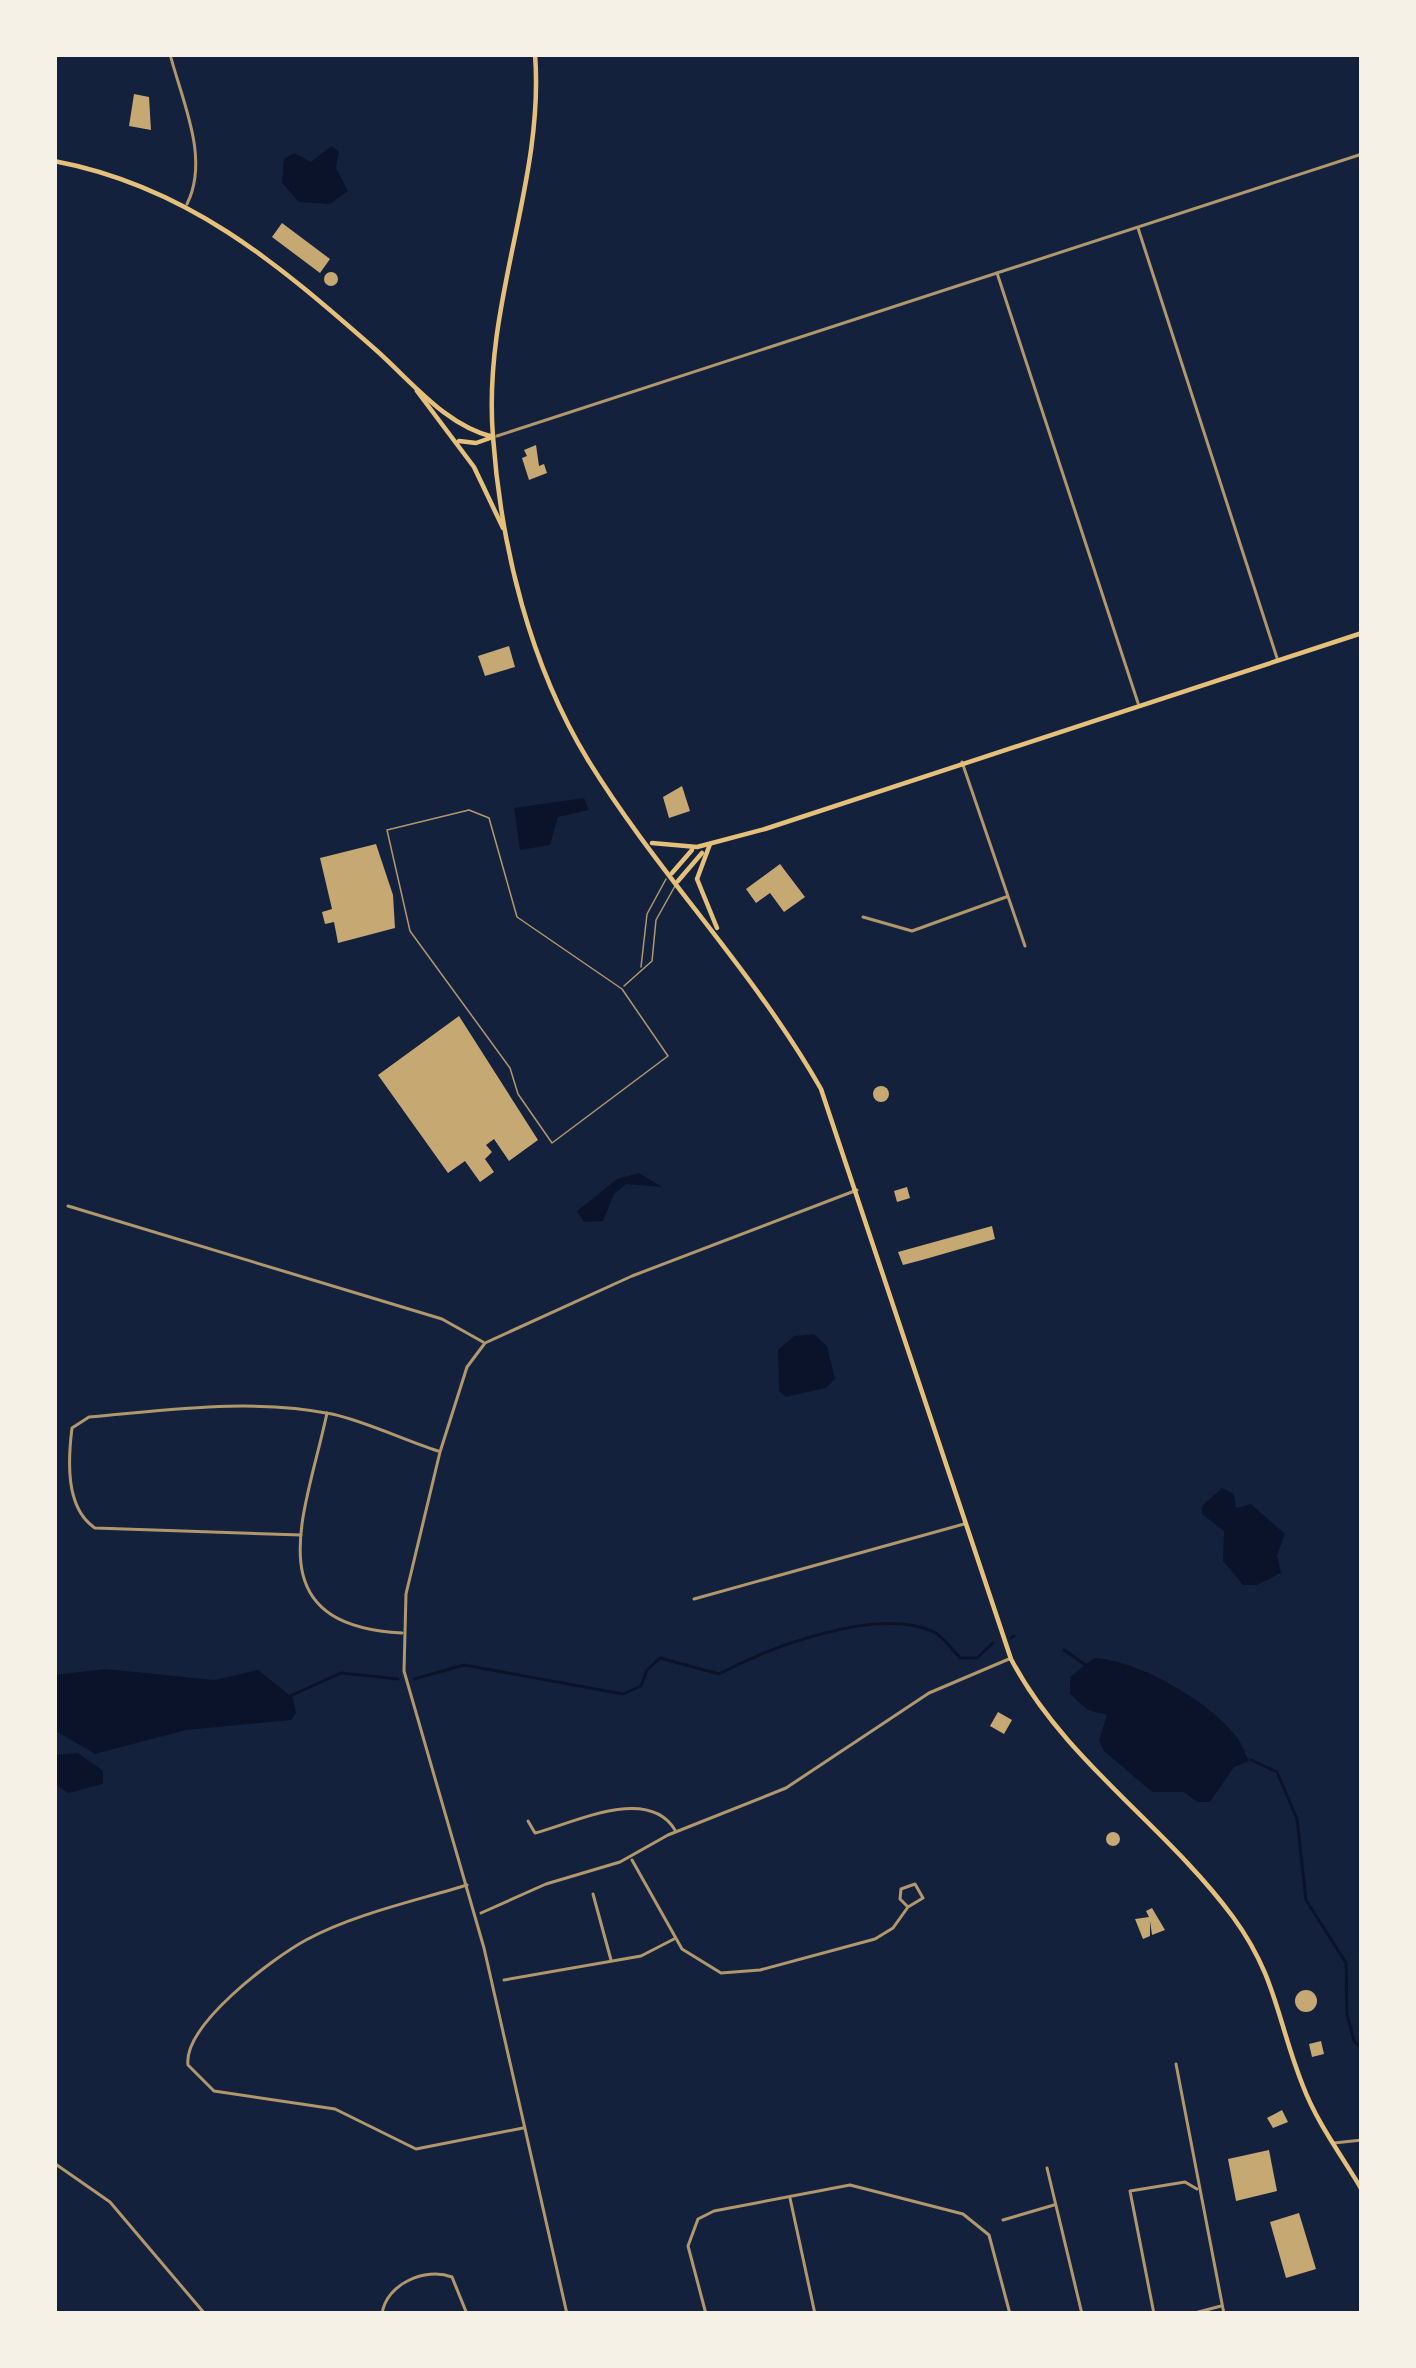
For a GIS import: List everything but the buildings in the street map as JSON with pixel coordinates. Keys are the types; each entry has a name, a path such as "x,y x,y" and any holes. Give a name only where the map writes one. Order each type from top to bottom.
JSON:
{"main road":[{"path":"535,54 533,140 493,344 493,437 508,540 534,641 559,704 593,766 788,1030 820,1089 1011,1659 1047,1715 1235,1920 1275,1989 1301,2082 1362,2190"},
{"path":"54,161 134,181 188,204 262,251 465,430 493,437"},
{"path":"415,386 474,467 508,540"},
{"path":"454,440 476,443 493,437"},
{"path":"649,842 710,844 1362,633"},
{"path":"678,881 710,844"},
{"path":"710,844 697,879 722,939"},
{"path":"671,873 697,847"}],"street":[{"path":"170,54 198,168 188,204"},
{"path":"493,437 1362,154"},
{"path":"1138,228 1277,660"},
{"path":"997,273 1138,705"},
{"path":"962,762 1025,946"},
{"path":"863,917 912,932 1007,896"},
{"path":"567,2314 467,1885 414,1716 402,1633 440,1452 467,1367 485,1343 632,1276 857,1190"},
{"path":"68,1206 442,1318 485,1343"},
{"path":"301,1535 95,1528 79,1514 73,1498 74,1424 88,1417 211,1407 327,1413 440,1452"},
{"path":"327,1413 301,1535 300,1574 315,1605 351,1626 402,1633"},
{"path":"694,1599 966,1523"},
{"path":"481,1913 546,1884 631,1857 676,1832 786,1789 929,1693 1011,1659"},
{"path":"528,1821 535,1833 634,1808 664,1816 676,1832"},
{"path":"631,1857 674,1939 708,1969 750,1972 875,1940 892,1928 908,1906"},
{"path":"915,1884 923,1898 917,1906 908,1906 900,1892 915,1884"},
{"path":"467,1885 301,1943 202,2023 188,2046 188,2065 214,2091 335,2109 411,2148 524,2128"},
{"path":"593,1894 612,1962"},
{"path":"503,1980 647,1954 674,1939"},
{"path":"1176,2064 1224,2314"},
{"path":"1334,2143 1362,2140"},
{"path":"54,2163 110,2202 205,2314"},
{"path":"1047,2168 1082,2314"},
{"path":"1154,2314 1130,2191 1185,2182 1199,2191"},
{"path":"706,2314 688,2246 694,2224 714,2211 854,2185 954,2211 983,2228 993,2243 1010,2314"},
{"path":"789,2195 815,2314"},
{"path":"1003,2220 1056,2205"},
{"path":"382,2314 383,2302 397,2288 438,2274 452,2277 467,2314"},
{"path":"1191,2314 1222,2305"}],"lane":[{"path":"469,810 484,812 517,917 622,989 668,1056 552,1143 518,1094 510,1068 410,931 387,830 469,810"},
{"path":"640,970 647,914 671,873"},
{"path":"622,989 652,961 656,920 678,881"}],"water":[{"path":"331,146 339,151 336,168 348,191 330,204 299,202 282,183 284,159 294,153 311,162"},
{"path":"584,798 589,810 558,817 550,845 520,850 514,808"},
{"path":"639,1173 662,1187 626,1184 614,1194 603,1221 584,1222 577,1211 617,1179"},
{"path":"814,1334 827,1346 835,1379 826,1388 786,1397 779,1391 778,1350 794,1336"},
{"path":"1222,1488 1234,1494 1236,1508 1251,1504 1285,1534 1277,1555 1281,1573 1257,1585 1243,1585 1223,1561 1224,1531 1202,1514 1202,1506"},
{"path":"1094,1658 1131,1666 1191,1696 1236,1736 1249,1761 1234,1767 1210,1802 1197,1802 1184,1792 1152,1792 1104,1751 1099,1740 1107,1715 1088,1710 1070,1694 1070,1677"},
{"path":"106,1669 214,1680 258,1670 293,1698 296,1713 291,1720 186,1730 95,1754 54,1730 54,1675"},
{"path":"78,1753 103,1771 103,1784 68,1793 54,1783 54,1755"}],"waterway":[{"path":"414,1679 464,1665 623,1694 641,1686 647,1670 660,1658 719,1674 794,1642 854,1627 910,1625 934,1632 960,1658 977,1658 993,1643"},
{"path":"1064,1650 1087,1666"},
{"path":"288,1697 341,1673 398,1679"},
{"path":"1251,1760 1277,1772 1297,1819 1306,1900 1346,1963 1347,2014 1354,2041 1362,2049"}]}
